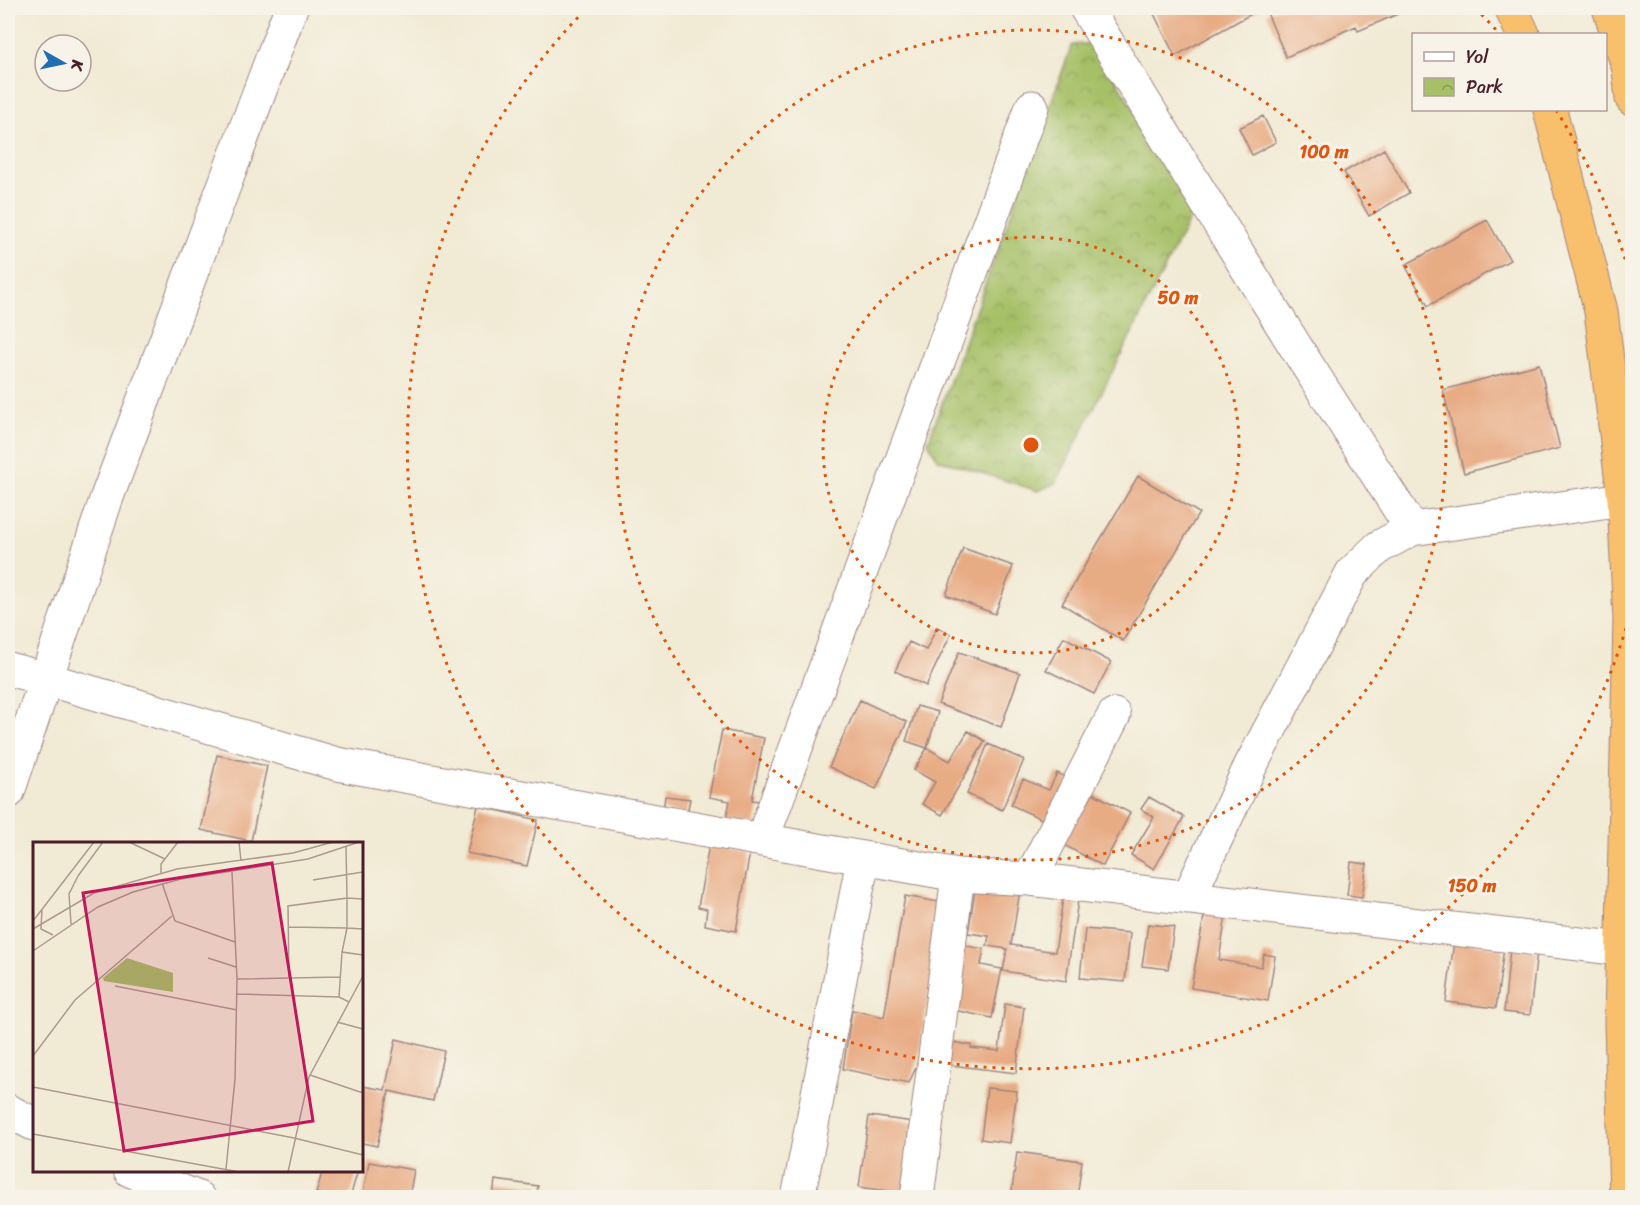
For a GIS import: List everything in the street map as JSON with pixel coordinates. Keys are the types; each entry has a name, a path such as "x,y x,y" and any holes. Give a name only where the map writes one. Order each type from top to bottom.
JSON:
{"highway":[{"path":"1511,8 1523,33"},
{"path":"1609,8 1631,76"},
{"path":"1550,111 1601,310 1624,499 1630,620 1621,1022 1626,1197"}],"street":[{"path":"8,792 107,496 291,8"},
{"path":"1086,8 1297,349 1412,529"},
{"path":"762,840 1032,107"},
{"path":"1188,898 1250,767 1352,573 1379,547 1412,529 1624,499"},
{"path":"8,669 337,764 863,859 958,875 1030,879 1622,949"},
{"path":"1030,879 1114,715"},
{"path":"798,1197 863,859"},
{"path":"917,1197 958,875"},
{"path":"8,1111 33,1124"},
{"path":"135,1172 198,1197"}],"green space":[{"path":"1094,43 1194,210 1056,483 1038,491 938,459 928,442 1072,45"}],"building":[{"path":"1151,8 1262,8 1175,56"},
{"path":"1279,8 1412,8 1358,31 1356,26 1286,57 1267,13"},
{"path":"1263,116 1276,142 1252,155 1239,128"},
{"path":"1384,149 1409,193 1369,216 1344,172"},
{"path":"1487,220 1510,260 1428,306 1405,265"},
{"path":"1539,364 1560,448 1464,473 1443,390"},
{"path":"1138,476 1199,513 1123,641 1062,604"},
{"path":"963,548 1013,566 995,614 946,595"},
{"path":"937,627 951,634 926,686 895,671 909,642 926,650"},
{"path":"1064,637 1111,662 1094,694 1046,670"},
{"path":"959,652 1020,673 1001,727 938,704"},
{"path":"860,700 907,722 876,789 829,767"},
{"path":"917,706 938,712 927,748 906,741"},
{"path":"722,730 764,738 752,800 759,801 754,826 726,820 730,801 709,797"},
{"path":"968,731 985,741 942,815 922,804 935,782 914,770 927,748 950,761"},
{"path":"988,744 1024,760 1002,810 967,794"},
{"path":"217,755 267,766 251,841 201,830"},
{"path":"1057,773 1070,779 1050,823 1011,805 1023,779 1049,790"},
{"path":"1089,791 1130,813 1103,866 1062,844"},
{"path":"665,796 690,799 687,814 663,811"},
{"path":"1149,797 1184,817 1154,869 1131,855 1154,817 1141,809"},
{"path":"478,806 538,820 527,866 467,853"},
{"path":"709,845 750,852 736,931 705,925 707,909 698,907"},
{"path":"1351,862 1367,864 1362,897 1347,895"},
{"path":"976,885 1020,891 1011,945 1055,952 1064,892 1079,894 1066,981 1003,971 1007,949 987,946 989,936 968,933"},
{"path":"905,896 945,903 917,1065 909,1083 843,1069 852,1010 884,1017"},
{"path":"1205,911 1226,915 1219,960 1261,967 1264,954 1275,956 1268,1001 1191,988"},
{"path":"1148,924 1174,927 1168,969 1142,966"},
{"path":"1085,929 1130,933 1125,982 1080,978"},
{"path":"1454,941 1504,948 1496,1008 1446,1002"},
{"path":"962,945 984,949 981,965 1002,969 992,1018 949,1009"},
{"path":"1510,948 1537,951 1530,1015 1504,1012"},
{"path":"1005,1004 1024,1007 1016,1073 942,1064 945,1041 971,1045 971,1048 999,1051"},
{"path":"396,1039 444,1051 433,1101 389,1091 377,1146 363,1143 363,1086 385,1090"},
{"path":"987,1088 1017,1091 1010,1143 981,1139"},
{"path":"869,1116 921,1123 911,1194 859,1187"},
{"path":"1017,1152 1082,1161 1077,1198 1011,1198"},
{"path":"369,1162 414,1170 409,1198 362,1198"},
{"path":"322,1172 357,1172 350,1198 330,1198 316,1193"},
{"path":"495,1180 538,1186 536,1198 493,1198"},
{"path":"1414,1192 1437,1196 1437,1198 1413,1198"}]}
